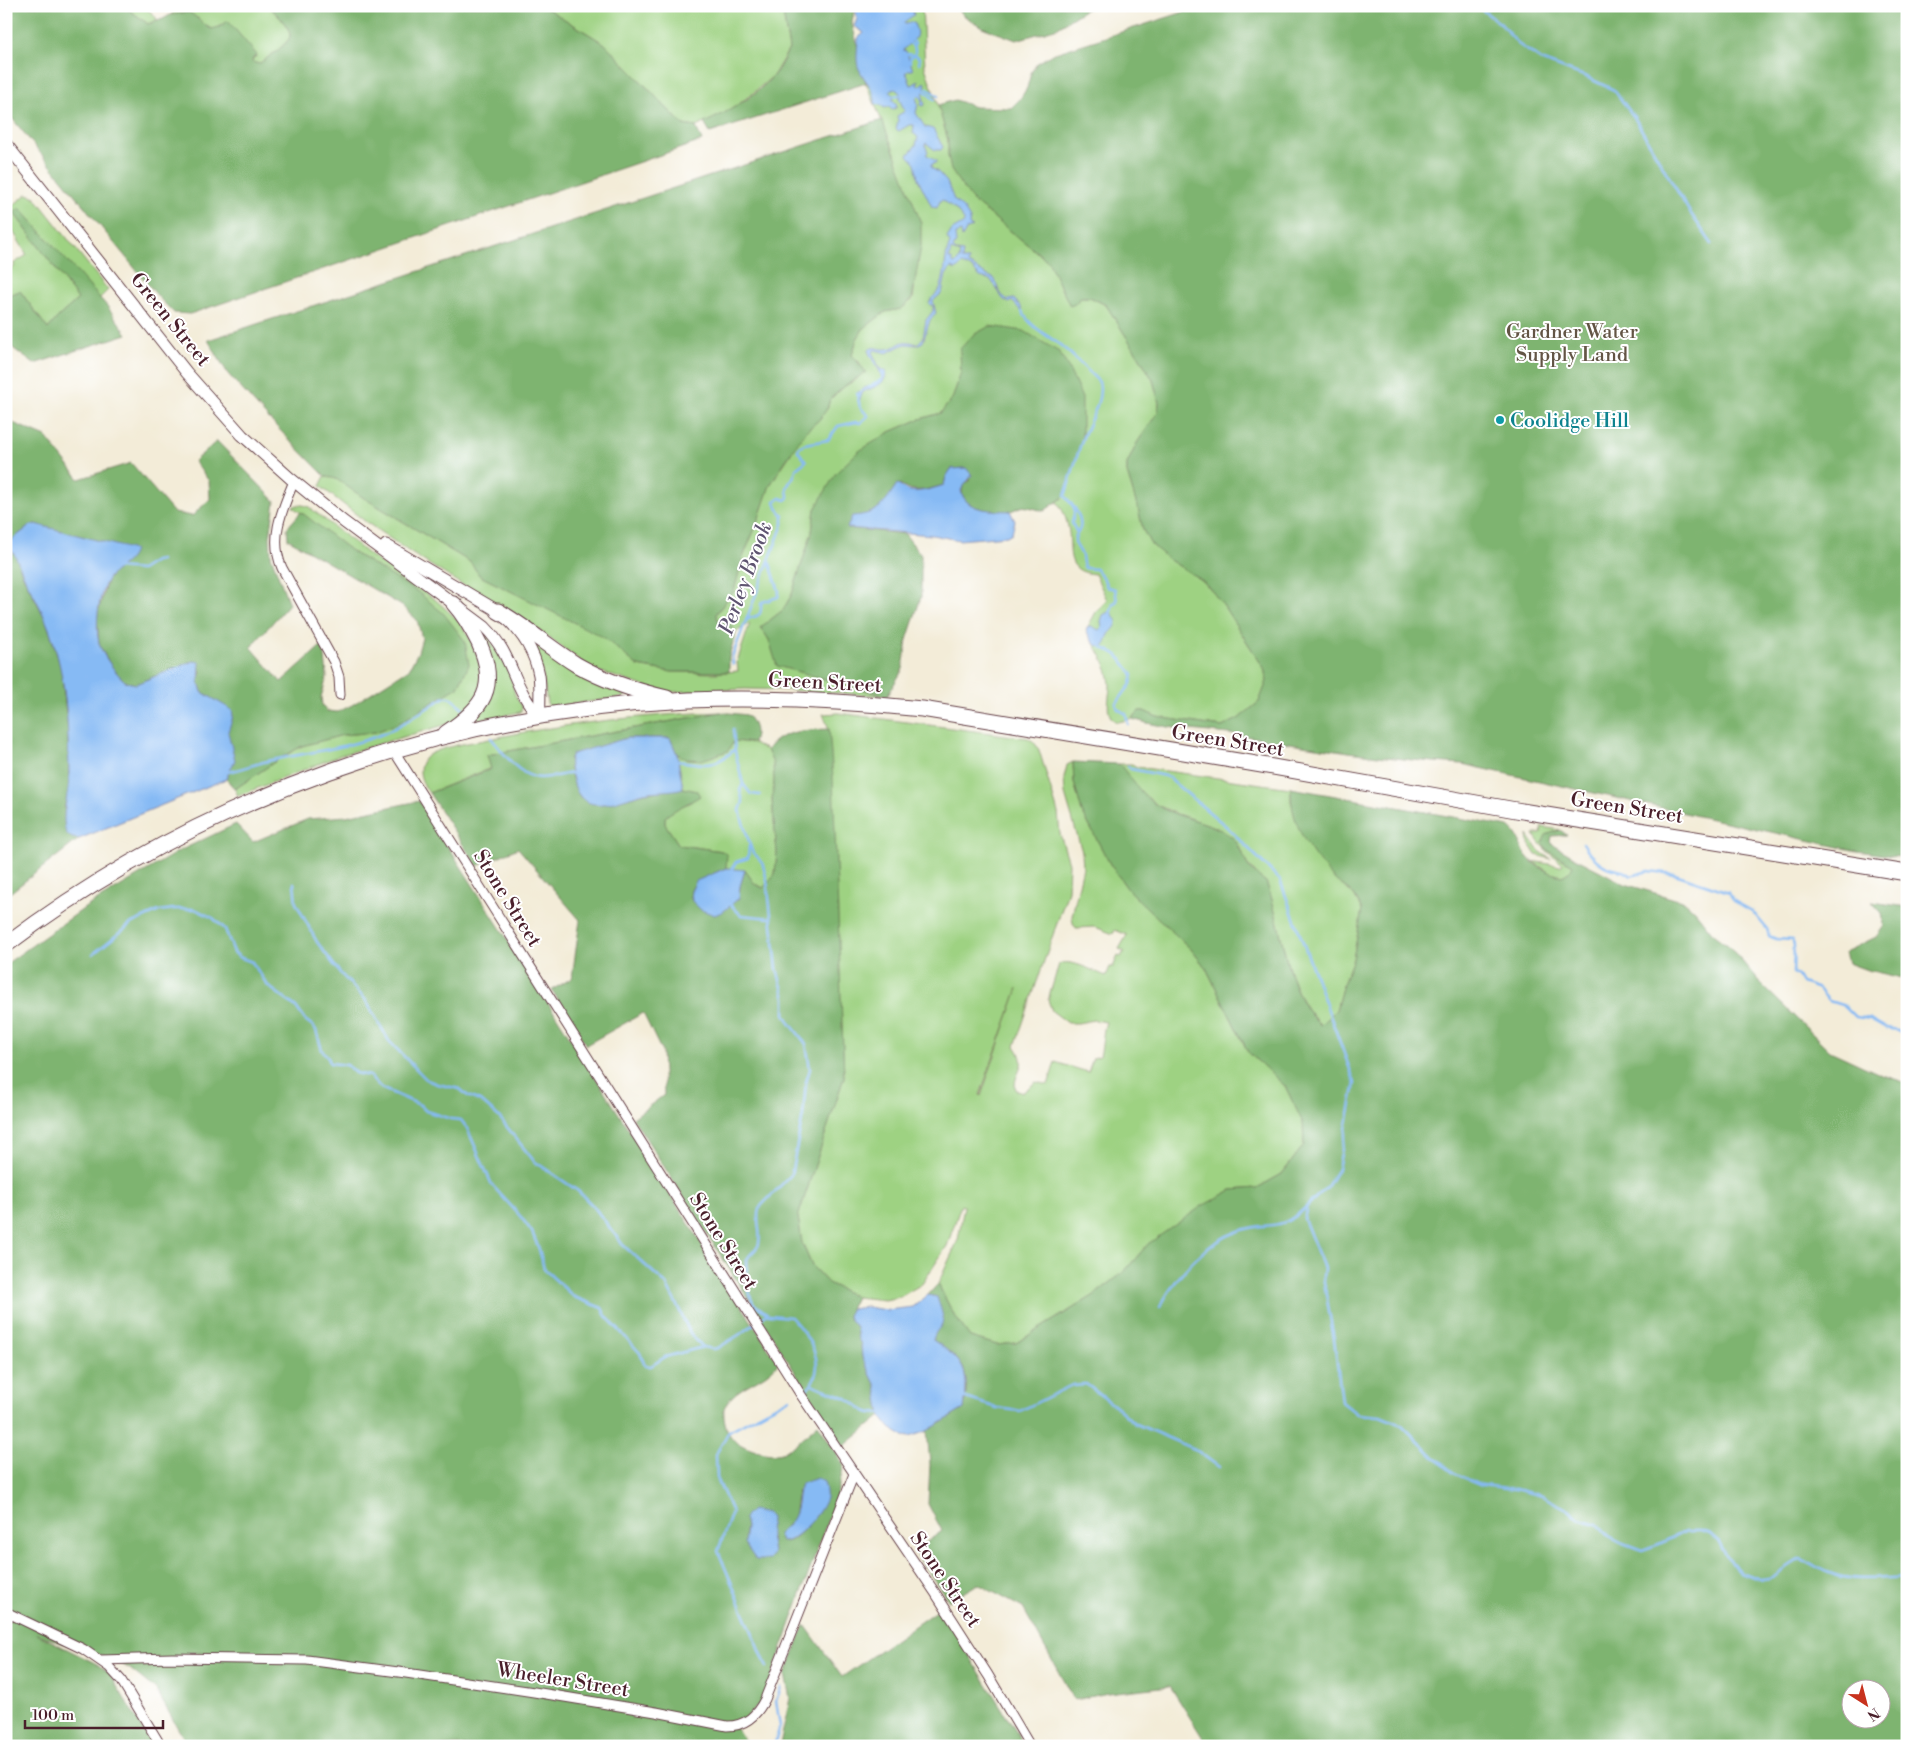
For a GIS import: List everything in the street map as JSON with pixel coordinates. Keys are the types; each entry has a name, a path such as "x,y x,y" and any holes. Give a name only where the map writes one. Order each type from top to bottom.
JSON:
{"highway":[{"path":"436,740 468,718 485,695 488,686 487,667 482,652 469,623 454,604"},
{"path":"498,610 592,673 635,689 681,701"},
{"name":"Green Street","path":"540,717 617,706 681,701 797,700 880,704 922,709 1250,763 1516,810 1907,873"},
{"path":"6,945 100,882 204,825 301,783 394,751 486,727 540,717"}],"street":[{"name":"Green Street","path":"6,144 187,373 242,435 321,503 480,622 499,643 510,663 524,698 540,717"},
{"path":"294,481 278,523 277,555 282,568 334,662 339,676 340,696"},
{"name":"Green Street","path":"321,503 365,532 498,610 516,627 532,654 539,675 540,717"},
{"name":"Stone Street","path":"394,751 796,1387 936,1594 988,1674 1030,1746"},
{"name":"Wheeler Street","path":"101,1660 172,1658 306,1660 406,1673 656,1712 728,1726 737,1725 755,1715 765,1699 854,1474"},
{"path":"6,1612 77,1646 101,1660 118,1677 161,1746"}],"green space":[{"path":"6,6 124,6 148,24 170,15 189,12 212,29 228,21 257,55 253,58 252,62 259,64 282,46 290,35 285,24 269,6 543,6 605,44 683,125 696,127 702,141 190,314 174,313 160,299 6,111"},
{"path":"124,6 144,6 157,20 148,24"},
{"path":"181,6 269,6 282,20 290,35 282,46 259,64 251,62 257,56 219,27 212,30 198,18 170,15"},
{"path":"543,6 782,6 789,49 773,76 726,113 696,127 683,125 605,44"},
{"path":"782,6 855,6 852,23 866,83 710,133 704,123 732,109 758,91 780,66 789,49"},
{"path":"897,6 922,6 925,67 948,140 948,156 973,201 1048,261 1062,291 1075,304 1081,297 1090,297 1106,305 1153,380 1159,403 1158,412 1137,443 1127,464 1127,473 1143,530 1150,543 1168,559 1203,581 1211,590 1264,668 1267,682 1259,702 1238,719 1222,727 1157,717 1144,711 1139,711 1130,719 1117,722 1110,715 1108,706 1109,677 1101,656 1086,630 1096,612 1107,600 1095,574 1078,569 1073,564 1067,524 1063,511 1057,502 1065,496 1082,439 1081,419 1059,352 1005,329 990,326 960,349 961,372 953,397 941,413 920,419 890,432 815,509 812,532 792,594 783,610 761,627 769,640 778,666 887,696 745,689 671,692 656,690 592,669 516,614 459,583 411,553 366,522 320,486 325,476 336,478 364,498 470,562 480,576 603,636 638,666 672,672 715,673 738,671 737,662 750,623 736,632 730,624 718,620 716,614 734,591 743,557 770,485 806,431 827,409 830,399 845,386 857,379 860,363 852,355 857,339 863,329 885,312 901,309 913,299 917,264 895,153 866,83 888,81 917,103 914,93 904,84"},
{"path":"957,6 1091,6 1055,29 1016,40 982,27 963,15"},
{"name":"Gardner Water Supply Land","path":"1203,6 1907,6 1907,858 1857,851 1462,764 1353,753 1245,736 1174,728 1132,719 1139,711 1144,711 1157,717 1222,727 1238,719 1259,702 1267,681 1264,668 1211,590 1203,581 1168,559 1150,543 1143,530 1127,473 1127,464 1137,443 1158,412 1159,403 1153,380 1106,305 1090,297 1081,297 1075,304 1070,306 1048,261 973,201 951,170 948,156 948,140 938,105 955,100 975,107 1011,108 1027,88 1031,73 1036,64 1052,54"},
{"path":"882,120 921,223 921,246 912,299 901,309 885,312 863,329 857,339 852,355 866,372 830,399 827,409 819,420 806,431 770,485 743,557 734,591 716,614 718,620 730,624 736,632 729,657 729,672 672,672 638,666 603,637 480,576 470,562 336,479 325,476 228,374 208,340"},
{"path":"27,194 34,196 108,290 99,299 20,209 14,213 78,299 48,329 20,291 6,296 6,272 15,266 13,264 27,255 10,226 6,228 6,211"},
{"path":"20,208 107,306 127,334 34,364 6,343 6,296 20,291 48,329 78,299 14,213"},
{"path":"990,326 1024,331 1059,352 1082,398 1082,439 1065,496 1044,511 1026,507 1010,511 981,509 964,498 963,488 970,480 966,468 951,469 944,485 933,488 916,490 900,484 897,485 884,504 847,528 905,534 921,555 921,597 907,640 903,669 887,696 777,666 769,640 761,627 783,610 792,594 812,532 815,509 836,473 859,451 890,432 920,419 941,413 953,397 961,372 960,349 973,335"},
{"path":"6,420 46,437 79,479 131,463 174,513 192,516 210,499 209,481 194,461 217,441 275,501 270,537 271,556 289,604 251,647 281,682 321,646 325,656 327,677 321,697 322,705 327,711 338,712 409,669 418,652 422,638 417,620 402,606 288,539 287,528 301,512 354,553 418,592 444,614 465,641 469,665 458,687 399,723 376,732 343,735 302,746 235,789 226,779 233,760 228,734 232,711 202,692 199,682 201,671 193,661 136,684 126,682 113,669 99,645 97,615 107,581 113,572 123,566 35,524 6,544"},
{"path":"297,505 309,507 372,557 437,601 459,621 469,637 478,658 481,671 480,688 476,701 455,722 341,755 238,796 235,789 302,746 343,735 376,732 458,687 418,592 354,553 293,507"},
{"path":"6,548 16,555 23,576 46,620 61,668 68,731 69,792 64,808 72,838 79,839 6,896"},
{"path":"482,630 487,634 510,673 515,695 522,707 521,712 478,720 476,717 482,710 479,632"},
{"path":"532,643 625,694 625,697 550,707 547,703 543,676"},
{"path":"721,712 487,755 491,768 429,793 420,772 422,763 429,755 458,745 599,721 659,715"},
{"path":"721,712 747,715 754,728 753,743 734,741 728,751 702,760 687,759 677,754 670,738 627,738 570,757 571,773 580,797 604,804 645,793 683,788 697,791 700,796 665,817 665,824 679,845 722,851 727,855 726,868 701,880 692,889 690,894 692,901 701,910 739,898 740,886 745,870 755,884 763,888 775,874 777,852 772,800 773,763 767,750 779,738 794,732 829,729 833,778 844,1077 798,1217 802,1243 812,1266 828,1283 856,1297 848,1317 856,1327 861,1344 862,1357 876,1386 881,1416 843,1447 633,1118 664,1095 662,1052 643,1013 586,1045 552,990 572,978 580,920 518,848 477,866 429,793 491,769 487,755"},
{"path":"838,713 1028,738 1034,742 1039,750 1058,813 1060,834 1069,863 1068,891 1015,1046 1021,1060 1015,1084 1016,1090 1022,1093 1036,1082 1048,1085 1055,1062 1088,1072 1093,1058 1100,1056 1106,1022 1094,1020 1068,1023 1052,1011 1048,1000 1059,964 1076,964 1106,976 1118,956 1121,957 1124,951 1119,949 1127,935 1115,930 1113,934 1095,927 1076,928 1073,923 1072,916 1083,867 1082,852 1065,794 1064,778 1067,765 1073,762 1074,782 1082,812 1110,864 1129,891 1191,949 1206,968 1248,1052 1285,1086 1304,1123 1304,1145 1282,1174 1257,1188 1232,1190 1148,1244 1124,1272 1093,1296 1016,1343 997,1345 970,1337 954,1315 938,1284 958,1240 964,1206 961,1205 947,1246 922,1284 900,1297 885,1300 856,1297 828,1283 812,1266 802,1243 798,1217 844,1077 829,729 823,714","holes":["1018,988 981,1096 980,1095"]},
{"path":"734,741 753,743 767,750 773,763 772,800 777,852 775,874 764,888 755,884 745,871 724,911 722,851 679,845 665,824 665,817 677,807 690,803 697,791 683,788 677,754 687,759"},
{"path":"1073,762 1119,764 1142,792 1158,806 1175,814 1212,826 1232,838 1238,844 1249,867 1266,882 1291,977 1298,995 1320,1025 1336,1010 1343,984 1353,959 1362,910 1353,895 1327,871 1304,839 1294,815 1291,788 1509,827 1516,835 1526,855 1534,864 1551,873 1562,876 1569,872 1573,865 1550,852 1542,843 1546,835 1560,830 1567,835 1552,836 1551,842 1577,859 1625,884 1685,902 1695,911 1714,935 1729,946 1763,986 1830,1051 1882,1075 1907,1083 1907,1746 1208,1746 1170,1686 1108,1693 1074,1700 1023,1608 978,1584 949,1601 914,1551 942,1531 928,1504 930,1464 927,1431 964,1409 966,1376 959,1361 933,1340 936,1330 937,1297 928,1295 938,1284 954,1315 970,1337 997,1345 1016,1343 1093,1296 1124,1272 1148,1244 1202,1206 1232,1190 1257,1188 1282,1174 1304,1145 1303,1123 1285,1086 1248,1052 1206,968 1191,949 1129,891 1110,864 1082,812 1074,782"},
{"path":"1119,764 1132,764 1137,767 1291,788 1291,802 1339,883 1353,894 1362,910 1353,959 1343,984 1336,1010 1321,1025 1308,1011 1292,977 1266,882 1247,864 1239,847 1216,827 1157,805 1138,790"},
{"path":"419,801 778,1363 765,1375 736,1393 725,1406 725,1422 732,1438 748,1448 763,1453 776,1454 791,1448 818,1424 844,1465 837,1494 763,1701 736,1727 748,1746 188,1746 156,1690 130,1669 118,1662 37,1634 97,1664 109,1673 153,1746 6,1746 6,964 86,907 179,851 236,824 253,842 308,819 346,816","holes":["798,1489 819,1512 797,1536 781,1542 778,1534 794,1518","762,1513 770,1528 773,1553 744,1538 745,1521"]},
{"path":"1542,827 1560,830 1546,835 1544,847 1534,834 1541,834"},
{"path":"1528,835 1538,850 1551,859 1536,855 1529,844"},
{"path":"1544,847 1561,859 1574,865 1569,872 1562,876 1550,873 1532,861 1560,866 1563,864"},
{"path":"1872,902 1907,907 1907,979 1867,970 1848,963 1845,952 1876,937 1884,926 1882,913"},
{"path":"940,1608 1025,1746 781,1746 790,1698 785,1675 805,1625 842,1677"}],"water":[{"path":"855,6 914,6 912,8 914,15 904,22 905,24 913,22 917,32 915,38 903,50 906,51 913,70 906,72 911,85 919,80 917,85 920,86 925,82 926,84 923,96 925,105 921,105 922,99 919,96 916,97 918,104 916,113 925,127 933,129 943,147 941,150 935,150 926,143 928,152 926,154 937,162 931,165 931,168 938,172 947,182 954,200 964,209 970,219 969,225 973,227 967,229 962,238 961,232 955,234 956,243 953,248 956,251 963,252 962,260 969,260 968,264 994,278 1001,294 1007,300 1014,299 1021,307 1023,313 1012,301 1009,303 1003,299 991,280 980,277 973,269 962,264 956,270 951,268 946,275 942,293 933,301 936,313 930,320 923,342 917,345 906,344 887,353 875,350 872,352 880,369 886,371 886,376 879,385 863,392 859,401 857,393 864,388 876,384 882,378 868,350 873,348 891,348 903,342 917,344 923,338 926,320 933,311 933,305 929,303 943,281 950,243 947,238 952,230 964,223 964,220 956,210 943,200 940,201 937,208 932,207 918,179 915,163 908,155 916,145 918,137 913,133 914,125 909,125 899,131 896,129 897,116 905,111 899,99 900,93 894,88 890,91 897,107 892,110 889,107 884,108 882,105 875,104 874,94 858,66 858,38 864,33 854,26 857,19","holes":["951,250 960,253 959,259 955,264 952,259 949,259"]},
{"path":"966,468 972,475 961,490 964,497 968,502 980,508 1010,511 1015,521 1012,533 1007,536 959,540 932,535 847,528 852,516 874,511 884,503 897,484 911,491 926,490 944,485 951,469"},
{"path":"35,524 134,551 129,560 108,579 102,593 97,619 100,647 110,664 122,678 126,682 136,684 193,661 200,662 199,682 202,692 232,710 233,716 228,732 235,760 226,779 79,839 72,838 66,833 64,812 69,784 67,725 62,677 57,653 40,607 14,554 6,548 6,544"},
{"path":"1110,611 1117,623 1109,634 1105,645 1095,645 1086,630 1087,627 1091,626 1099,630 1102,627 1103,615"},
{"path":"627,738 670,738 677,754 683,788 644,793 602,804 593,804 584,800 578,793 571,774 572,754"},
{"path":"726,868 745,870 740,886 739,898 724,911 715,915 701,910 692,901 691,891 696,881"},
{"path":"928,1295 937,1297 942,1315 941,1326 933,1340 959,1361 963,1368 966,1385 964,1409 927,1431 910,1437 903,1436 890,1428 881,1416 876,1386 862,1357 861,1344 856,1327 848,1317 850,1309 866,1307 887,1310 913,1307"},
{"path":"817,1478 824,1482 826,1498 824,1504 808,1526 794,1538 781,1542 778,1534 793,1517 801,1484"},
{"path":"752,1510 767,1513 771,1518 770,1535 773,1553 769,1560 756,1560 744,1543 746,1527 744,1518"}],"waterway":[{"path":"1477,6 1501,24 1518,44 1543,61 1584,76 1614,90 1634,117 1689,211 1712,244"},
{"path":"913,41 915,43 913,46"},
{"path":"910,43 915,48 915,54 920,59 919,63"},
{"path":"907,54 914,55"},
{"path":"910,62 910,58 914,55"},
{"path":"926,88 938,96"},
{"path":"924,90 935,100"},
{"path":"893,96 899,95"},
{"path":"1022,311 1036,328 1065,349 1099,382 1100,389 1097,404 1082,440 1065,496 1080,519 1081,524 1075,541 1084,567 1096,569 1103,577 1107,587 1115,589 1117,601 1113,604 1110,614"},
{"name":"Perley Brook","path":"868,388 881,380"},
{"name":"Perley Brook","path":"733,664 732,657 783,524 783,515 777,508 775,501 780,498 786,500 788,497 787,487 796,469 806,461 798,451 799,447 804,444 828,440 838,426 856,422 860,423 868,416 860,407 857,394"},
{"path":"1075,508 1072,523 1077,533"},
{"path":"118,568 141,570 155,561 161,560"},
{"path":"747,620 759,615 762,602 778,597 779,591 769,561"},
{"path":"1101,644 1102,648 1117,655 1133,674 1131,684 1116,704 1118,709 1126,714 1128,724"},
{"path":"228,772 266,761 343,746 371,738 400,725 445,697 450,697 464,709"},
{"name":"Perley Brook","path":"733,729 735,751 743,784 740,790 743,802 740,810 752,851 762,862 767,880 777,969 785,998 785,1014 806,1044 810,1069 806,1082 803,1115 791,1175 759,1208 759,1242 746,1263 750,1296 753,1303 769,1315 791,1317 810,1342 817,1361 817,1370 814,1380 807,1389"},
{"path":"491,738 521,771 534,777 544,778 573,773"},
{"path":"677,761 701,764 714,763 735,749"},
{"path":"1128,766 1131,769 1170,777 1172,781 1227,827 1280,880 1355,1083 1338,1169 1327,1187 1307,1206 1304,1219 1324,1268 1323,1277 1334,1339 1342,1402 1357,1414 1380,1416 1402,1425 1434,1457 1454,1473 1482,1485 1515,1489 1542,1496 1569,1510 1579,1519 1598,1524 1609,1536 1642,1550 1686,1531 1701,1531 1710,1534 1719,1542 1731,1563 1740,1572 1762,1580 1769,1579 1800,1559 1828,1573 1850,1578 1907,1577"},
{"path":"743,784 751,794 760,795"},
{"path":"1583,843 1599,862 1631,876 1648,871 1675,874 1729,892 1734,901 1752,911 1767,929 1769,936 1776,939 1792,940 1794,945 1793,973 1798,976 1802,983 1819,989 1829,1001 1845,1006 1856,1017 1870,1019 1886,1028 1898,1030 1902,1034"},
{"path":"731,870 736,862 748,858 749,846"},
{"path":"294,883 296,903 317,942 340,973 365,999 389,1041 427,1080 460,1089 468,1096 482,1102 499,1117 534,1161 578,1191 594,1207 623,1245 666,1284 690,1333 703,1347 718,1348 767,1314"},
{"path":"730,904 741,915 771,918"},
{"path":"93,954 132,923 159,911 195,909 213,918 225,929 234,952 239,957 252,962 268,986 296,1007 305,1020 313,1026 322,1050 330,1063 347,1065 355,1073 370,1076 381,1088 420,1105 426,1111 451,1119 461,1120 467,1128 492,1185 532,1232 544,1269 574,1297 602,1308 606,1316 640,1353 645,1366 651,1366 665,1357 703,1347"},
{"path":"1160,1307 1183,1272 1214,1243 1226,1236 1249,1228 1281,1224 1297,1215 1306,1207"},
{"path":"812,1384 838,1394 866,1411 876,1414 883,1413"},
{"path":"963,1397 997,1408 1020,1411 1072,1385 1086,1384 1134,1423 1196,1450 1219,1467"},
{"name":"Perley Brook","path":"767,1667 718,1551 732,1512 717,1478 716,1454 729,1431 790,1398"},
{"name":"Perley Brook","path":"774,1746 780,1726 776,1701 781,1687"}],"place":[{"name":"Coolidge Hill","path":"1500,420"}]}
